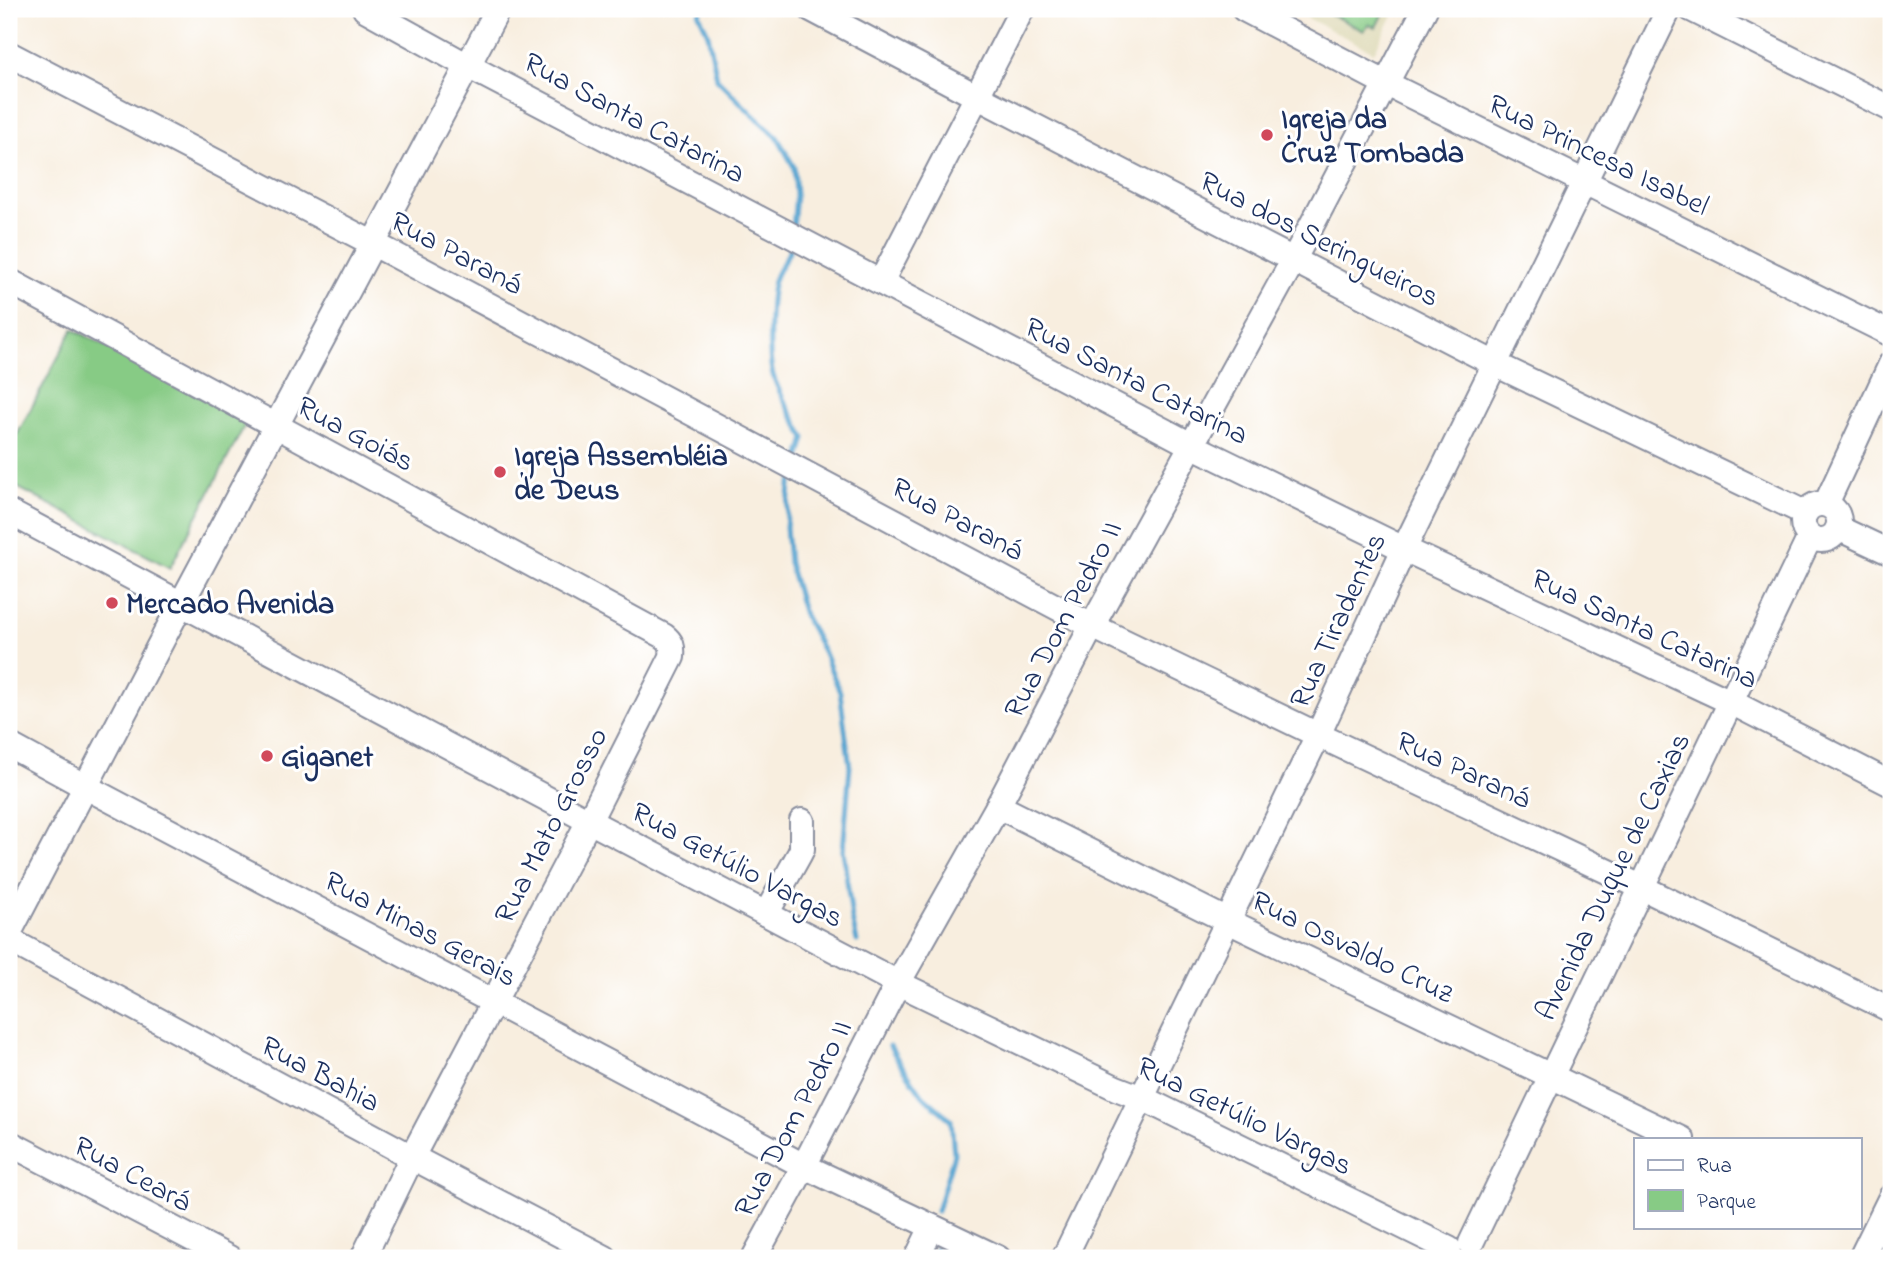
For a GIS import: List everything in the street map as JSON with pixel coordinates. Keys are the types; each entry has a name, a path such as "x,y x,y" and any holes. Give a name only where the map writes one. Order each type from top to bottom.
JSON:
{"street":[{"name":"Rua Santa Catarina","path":"365,9 468,66 1193,446 1404,549 1731,702 1891,784"},
{"path":"9,933 498,9"},
{"name":"Rua dos Seringueiros","path":"811,9 1495,364 1814,518"},
{"path":"881,282 1022,9"},
{"name":"Rua Princesa Isabel","path":"1244,9 1387,84 1891,334"},
{"name":"Rua Dom Pedro II","path":"754,1258 898,983 998,806 1092,626 1193,446 1425,9"},
{"name":"Rua Tiradentes","path":"1064,1258 1318,735 1404,549 1669,9"},
{"path":"1691,9 1891,109"},
{"name":"Rua Paraná","path":"9,54 1092,626 1641,887 1891,1010"},
{"name":"Rua Goiás","path":"9,281 664,636 671,643"},
{"name":"Avenida Duque de Caxias","path":"1462,1252 1731,702 1814,518 1891,364"},
{"name":"Rua Getúlio Vargas","path":"9,512 898,983 1462,1252"},
{"path":"1814,518 1816,540 1830,538 1838,528 1891,553"},
{"name":"Rua Mato Grosso","path":"363,1258 412,1157 672,657 671,643"},
{"name":"Rua Minas Gerais","path":"9,745 804,1166 998,1258"},
{"name":"Rua Osvaldo Cruz","path":"998,806 1228,921 1680,1138"},
{"path":"766,914 802,849 802,821"},
{"name":"Rua Bahia","path":"9,940 605,1258"},
{"name":"Rua Ceará","path":"9,1143 229,1258"},
{"path":"1861,1258 1891,1197"},
{"path":"918,1258 932,1227"}],"shaded area":[{"path":"1290,9 1396,9 1374,52"}],"green space":[{"path":"1320,9 1385,9 1376,27 1368,24 1364,31"},
{"path":"73,329 247,421 170,568 9,483 9,450"}],"waterway":[{"path":"701,9 699,14 708,34 717,79 777,137 794,167 796,195 793,227"},
{"path":"791,244 773,286 770,342 773,375 805,438 798,462"},
{"path":"794,475 790,486 786,527 789,563 804,615 840,692 850,767 843,850 857,941"},
{"path":"890,1046 923,1096 951,1120 954,1154 937,1211"},
{"path":"933,1258 936,1249"}],"place":[{"name":"Igreja da Cruz Tombada","path":"1267,135"},
{"name":"Igreja Assembléia de Deus","path":"500,472"},
{"name":"Mercado Avenida","path":"112,603"},
{"name":"Giganet","path":"267,756"}]}
